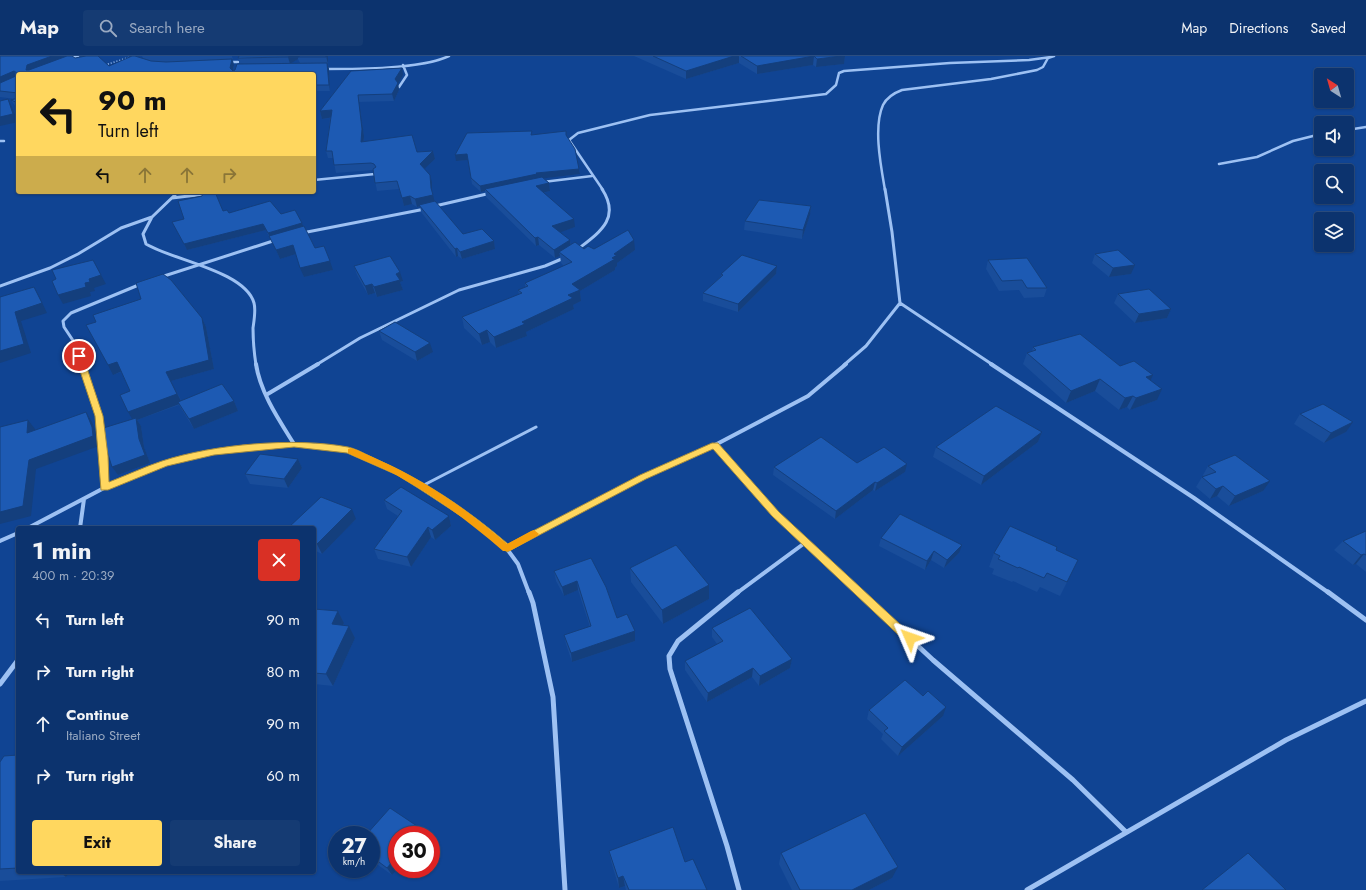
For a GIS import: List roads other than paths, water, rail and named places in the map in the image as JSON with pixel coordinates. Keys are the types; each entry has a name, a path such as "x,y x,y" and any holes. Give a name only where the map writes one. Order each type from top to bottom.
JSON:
{"street":[{"path":"63,61 78,56"},
{"path":"236,67 242,56"},
{"path":"319,68 403,65 440,60 450,56"},
{"path":"572,253 597,234 608,220 610,207 606,192 592,176 569,140 578,133 589,129 650,115 826,94 836,85 839,73 844,71 950,63 1023,61 1053,56"},
{"path":"507,549 643,477 715,445 808,396 866,346 900,303 892,234 880,161 879,120 882,108 889,97 902,90 991,80 1037,70 1043,67 1046,60 1053,56"},
{"path":"222,62 238,62"},
{"path":"399,87 407,75 403,65"},
{"path":"1354,129 1366,127"},
{"path":"1219,164 1263,155 1293,141 1314,136"},
{"path":"316,180 375,174"},
{"path":"536,183 592,176"},
{"path":"300,233 336,225 396,215 495,192"},
{"path":"176,194 152,217 143,234 146,244 157,251 200,265 230,278 243,287 254,303 252,345 257,374 276,415 294,444"},
{"path":"171,198 205,194"},
{"path":"0,286 50,268 78,254 121,228 152,217"},
{"path":"155,279 280,239"},
{"path":"266,395 360,338 459,290 545,266 566,256"},
{"path":"104,488 104,456 99,416 74,342 64,327 63,322 71,313 148,282"},
{"path":"900,303 1310,578 1366,620"},
{"path":"32,526 104,488 165,464 188,457 254,447 294,444 348,450 400,473 473,520 507,549 518,564 533,603 553,697 565,890"},
{"path":"715,445 776,514 933,660 1073,780 1126,832"},
{"path":"80,526 84,498"},
{"path":"0,541 16,534"},
{"path":"739,890 720,824 670,668 669,656 678,641 739,591 806,542"},
{"path":"0,684 16,663"},
{"path":"1027,890 1286,740 1366,701"}],"lane":[{"path":"422,486 536,426"}]}
